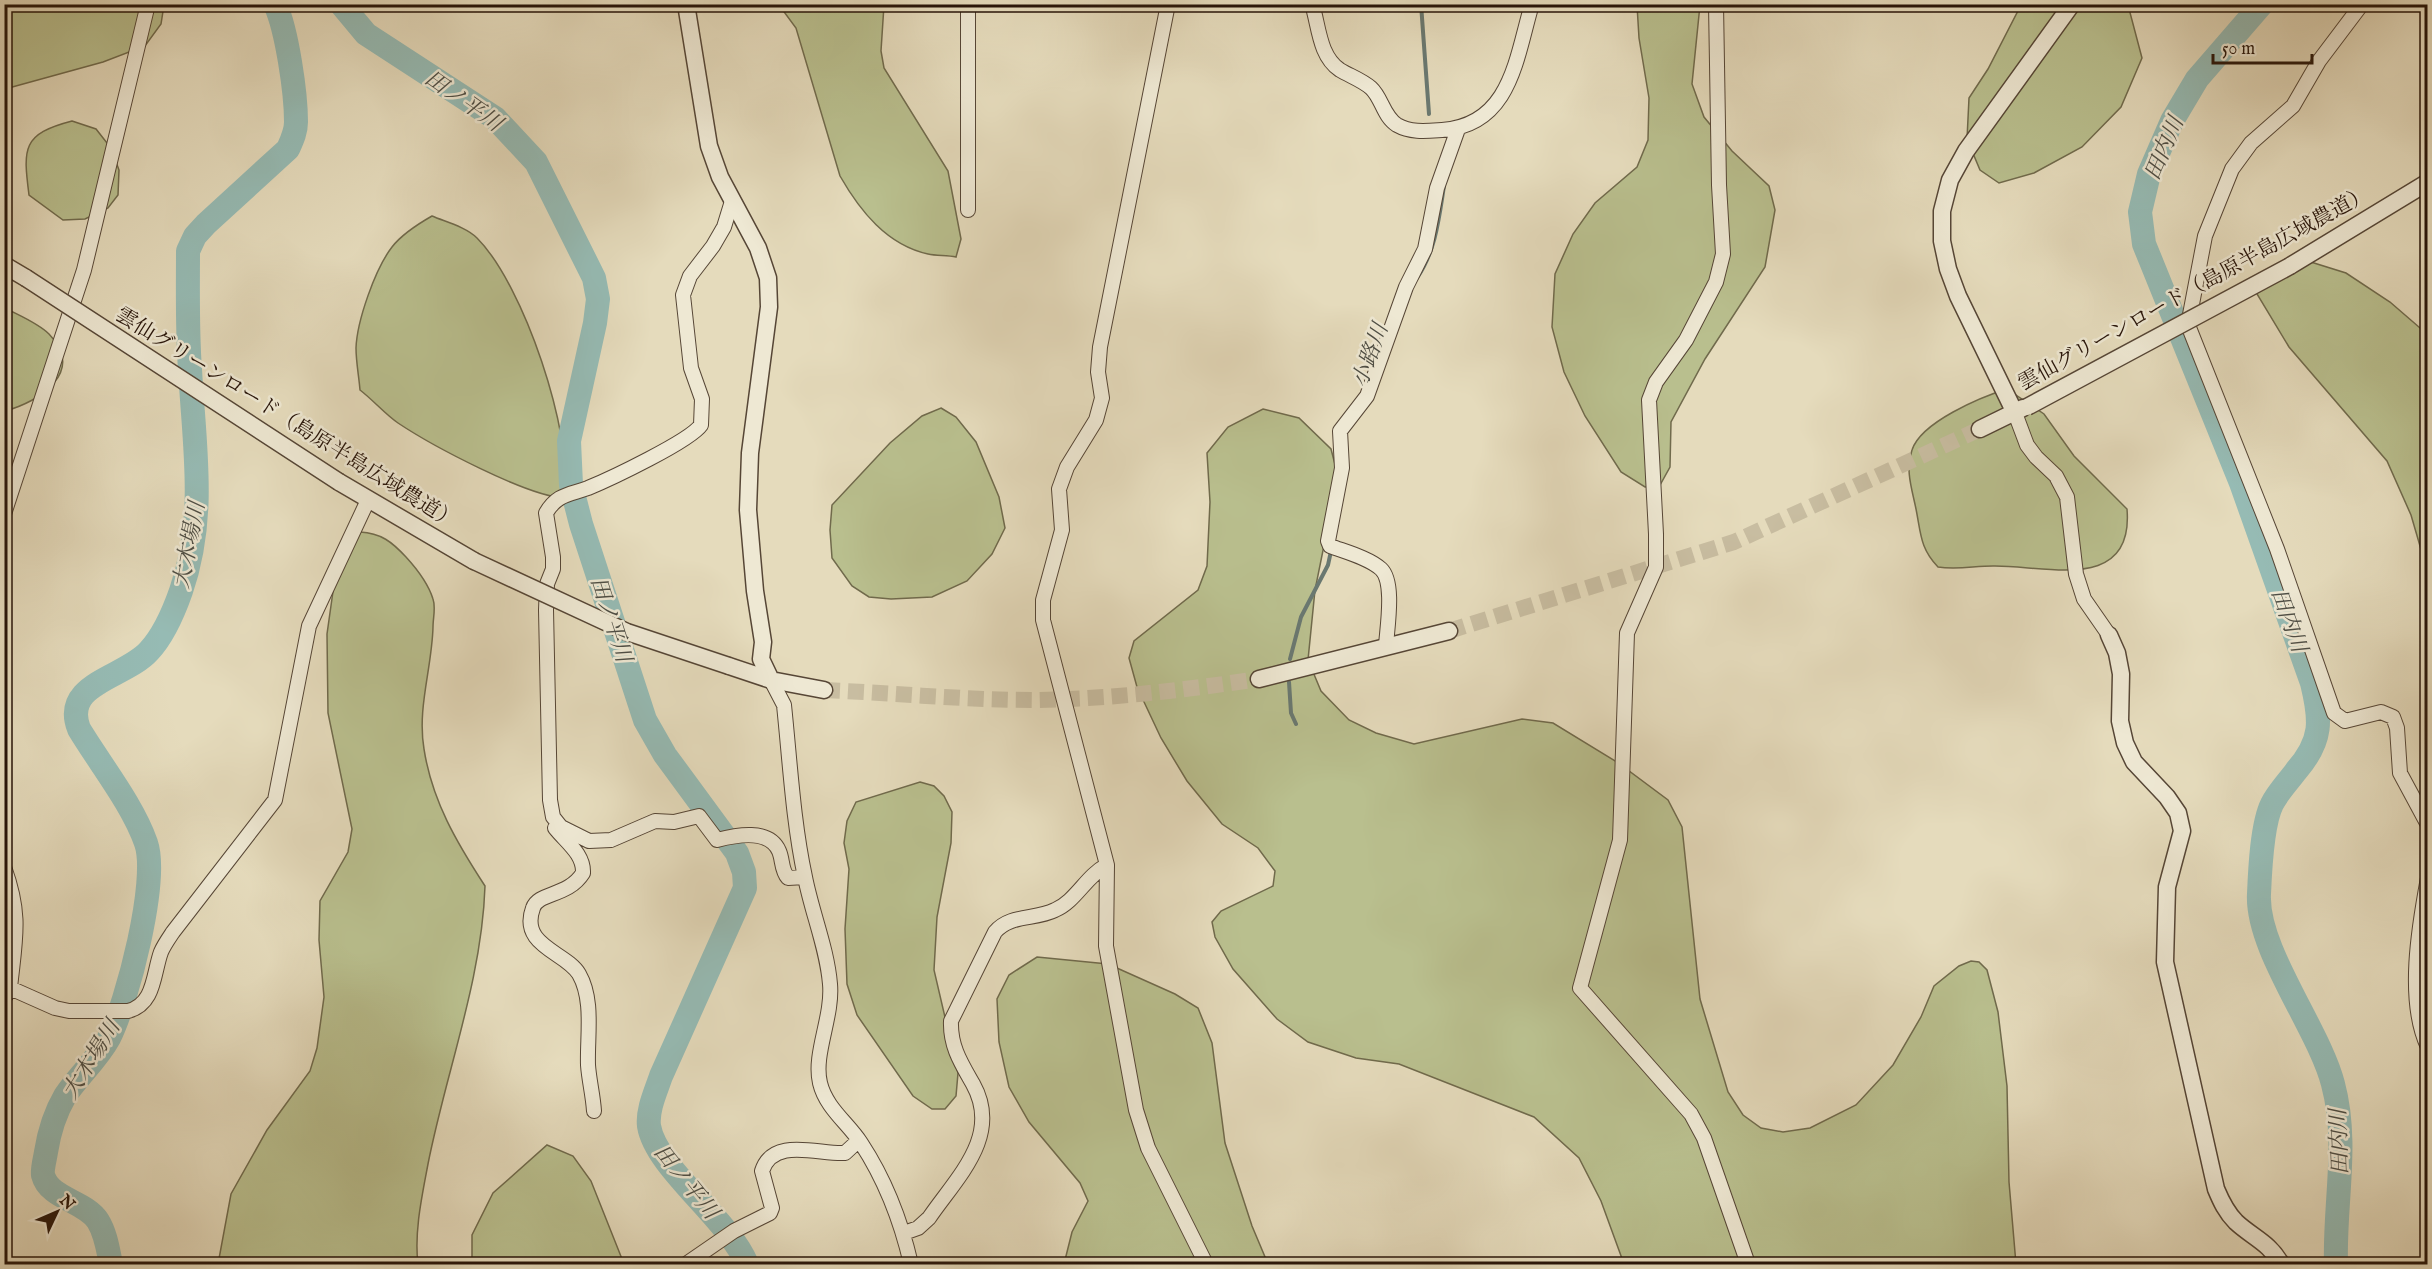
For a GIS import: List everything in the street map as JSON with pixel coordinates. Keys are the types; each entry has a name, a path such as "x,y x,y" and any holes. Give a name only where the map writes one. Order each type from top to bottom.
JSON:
{"street":[{"path":"4,514 84,270 148,4"},
{"path":"686,4 709,146 732,201 758,248 768,278 769,307 750,453 748,510 754,591 763,642 761,659 784,705 805,877 829,970 830,1010 819,1069 820,1083 829,1104 859,1140 890,1195 912,1264"},
{"path":"968,4 968,210"},
{"path":"1168,4 1100,347 1098,372 1102,398 1096,420 1067,467 1059,489 1062,530 1043,600 1045,631 1107,865 1106,946 1136,1110 1148,1148 1206,1264"},
{"path":"1312,4 1319,39 1328,57 1338,69 1373,89 1386,114 1397,125 1419,132 1458,129 1471,123 1502,97 1532,4"},
{"path":"1716,4 1719,184 1723,254 1716,282 1691,330 1656,382 1649,400 1656,567 1627,633 1620,840 1580,988 1691,1114 1704,1138 1748,1264"},
{"path":"2072,4 1966,151 1950,180 1942,211 1942,241 1948,269 1958,296 2021,410 2027,445 2063,487 2067,497 2076,574 2084,598 2109,635 2117,653 2121,674 2120,721 2125,743 2134,762 2167,797 2178,813 2182,831 2180,848 2167,887 2166,962 2216,1189 2223,1206 2236,1222 2267,1244 2281,1264"},
{"path":"2362,4 2319,61 2293,106 2251,143 2232,169 2205,236 2188,325 2277,549 2334,713 2345,721 2381,712 2393,717 2397,728 2400,773 2427,825"},
{"path":"1386,646 1389,588 1385,574 1379,567 1330,546 1328,541 1342,468 1340,431 1368,396 1406,287 1425,249 1437,188 1458,129"},
{"name":"雲仙グリーンロード（島原半島広域農道）","path":"1980,429 2021,410 2290,266 2427,182"},
{"path":"594,1111 588,1068 589,1010 582,979 571,964 547,949 532,928 533,906 539,899 568,889 583,873 583,864 579,855 554,826 550,800 546,610 547,584 553,569 553,557 546,513 556,499 684,440 701,425 702,399 691,368 684,295 690,276 724,227 732,201"},
{"name":"雲仙グリーンロード（島原半島広域農道）","path":"4,265 339,482 474,561 627,632 771,680 824,690"},
{"path":"4,867 14,892 18,915 7,994 55,1008 112,1011 128,1011 138,1008 148,999 162,951 173,932 275,800 309,626 368,500"},
{"path":"1259,679 1449,631"},
{"path":"553,817 561,827 574,836 601,842 656,821 674,822 699,816 717,840 750,835 772,841 778,848 784,873 788,878 805,877"},
{"path":"904,1233 918,1228 929,1218 979,1145 984,1125 983,1106 956,1054 950,1036 951,1021 995,932 1001,925 1012,920 1044,915 1058,909 1095,873 1107,865"},
{"path":"2427,878 2417,936 2417,1000 2427,1047"},
{"path":"686,1264 729,1234 770,1213 772,1208 762,1171 770,1159 796,1149 844,1153 859,1140"}],"green space":[{"path":"5,5 164,5 161,24 145,46 103,62 5,89"},
{"path":"779,5 884,5 881,51 884,68 948,171 961,239 956,257 928,254 900,243 876,225 856,202 840,176 796,28"},
{"path":"1637,5 1700,5 1692,84 1704,117 1732,151 1769,186 1775,210 1765,267 1705,359 1671,422 1670,467 1660,485 1645,487 1621,472 1585,416 1564,372 1552,327 1555,274 1573,234 1595,203 1637,167 1648,140 1649,98 1639,38"},
{"path":"2021,5 2128,5 2142,58 2121,107 2082,147 2034,173 1999,183 1980,170 1967,139 1969,98 1988,69"},
{"path":"72,121 96,129 111,148 119,170 118,195 108,208 85,219 63,220 29,195 27,154 29,145 43,131"},
{"path":"432,216 462,228 477,238 495,260 512,289 542,361 553,400 561,437 565,470 565,498 528,489 505,480 433,444 398,423 360,390 356,353 357,337 373,282 396,242"},
{"path":"2298,258 2346,273 2390,302 2427,334 2427,570 2411,515 2387,461 2289,347 2254,289 2262,276 2272,268"},
{"path":"5,308 34,323 49,334 59,348 63,361 60,373 44,393 18,407 5,411"},
{"path":"2007,389 2044,414 2074,456 2127,509 2125,536 2116,554 2101,564 2082,569 2060,570 1993,566 1945,568 1938,567 1924,547 1910,479 1909,465 1912,450 1927,430 1953,412"},
{"path":"941,408 956,417 976,442 999,497 1005,528 992,554 967,581 932,597 891,599 869,597 852,586 832,558 830,530 832,505 890,443 922,416"},
{"path":"1263,409 1299,418 1331,449 1338,476 1315,590 1308,660 1321,691 1349,720 1376,733 1414,744 1522,719 1553,723 1617,762 1668,800 1682,827 1700,999 1728,1092 1743,1115 1761,1128 1783,1132 1810,1128 1856,1105 1893,1065 1921,1017 1934,986 1959,966 1971,961 1979,962 1987,970 1998,1012 2007,1086 2009,1182 2016,1264 1624,1264 1601,1201 1579,1158 1534,1117 1399,1064 1356,1058 1308,1042 1277,1019 1233,969 1215,937 1212,922 1221,911 1273,886 1275,871 1258,848 1222,824 1187,781 1161,738 1137,687 1129,658 1134,641 1198,590 1207,566 1210,502 1207,453 1228,427"},
{"path":"360,532 380,536 396,547 422,576 433,599 432,642 422,718 424,749 439,804 485,886 477,956 470,991 435,1129 423,1189 418,1227 418,1264 218,1264 231,1194 267,1130 310,1071 317,1048 324,997 319,940 320,901 348,852 352,829 328,713 327,634 338,556"},
{"path":"920,782 934,786 944,796 952,812 951,843 937,917 934,970 958,1073 956,1096 945,1109 932,1109 913,1096 857,1015 847,984 845,929 849,869 844,843 847,821 856,802"},
{"path":"1037,957 1108,964 1175,994 1198,1008 1212,1043 1225,1143 1252,1226 1268,1264 1064,1264 1072,1232 1088,1201 1080,1183 1029,1122 1009,1087 999,1042 997,999 1009,975"},
{"path":"547,1145 573,1156 591,1181 624,1264 472,1264 472,1235 493,1193"}],"waterway":[{"name":"大木場川","path":"111,1264 105,1237 98,1221 85,1209 52,1190 43,1175 43,1170 51,1130 61,1103 109,1038 124,998 145,912 149,861 146,843 133,814 79,729 76,714 79,701 87,691 138,660 154,645 175,607 189,563 194,536 197,481 188,340 188,251 195,236 206,224 288,149 294,136 296,110 293,79 287,45 275,4"},
{"name":"田ノ平川","path":"341,4 366,34 495,118 536,162 594,278 598,299 595,323 569,441 571,485 581,524 645,720 665,755 737,853 744,872 745,888 661,1076 651,1107 649,1126 654,1142 664,1159 724,1229 747,1264"},
{"name":"小路川","path":"1421,4 1429,114"},
{"name":"田内川","path":"2262,4 2197,79 2172,121 2149,174 2140,212 2144,244 2241,483 2315,696 2318,719 2315,739 2305,760 2277,795 2266,823 2259,894 2261,916 2267,939 2326,1062 2338,1106 2340,1151 2336,1264"},
{"name":"小路川","path":"1417,278 1433,245 1444,186"},
{"name":"小路川","path":"1290,659 1301,617 1328,565 1331,551"},
{"name":"小路川","path":"1289,682 1291,713 1296,724"}],"tunnel":[{"path":"1449,631 1734,542 1980,429"},
{"path":"824,690 1035,700 1147,693 1259,679"}]}
